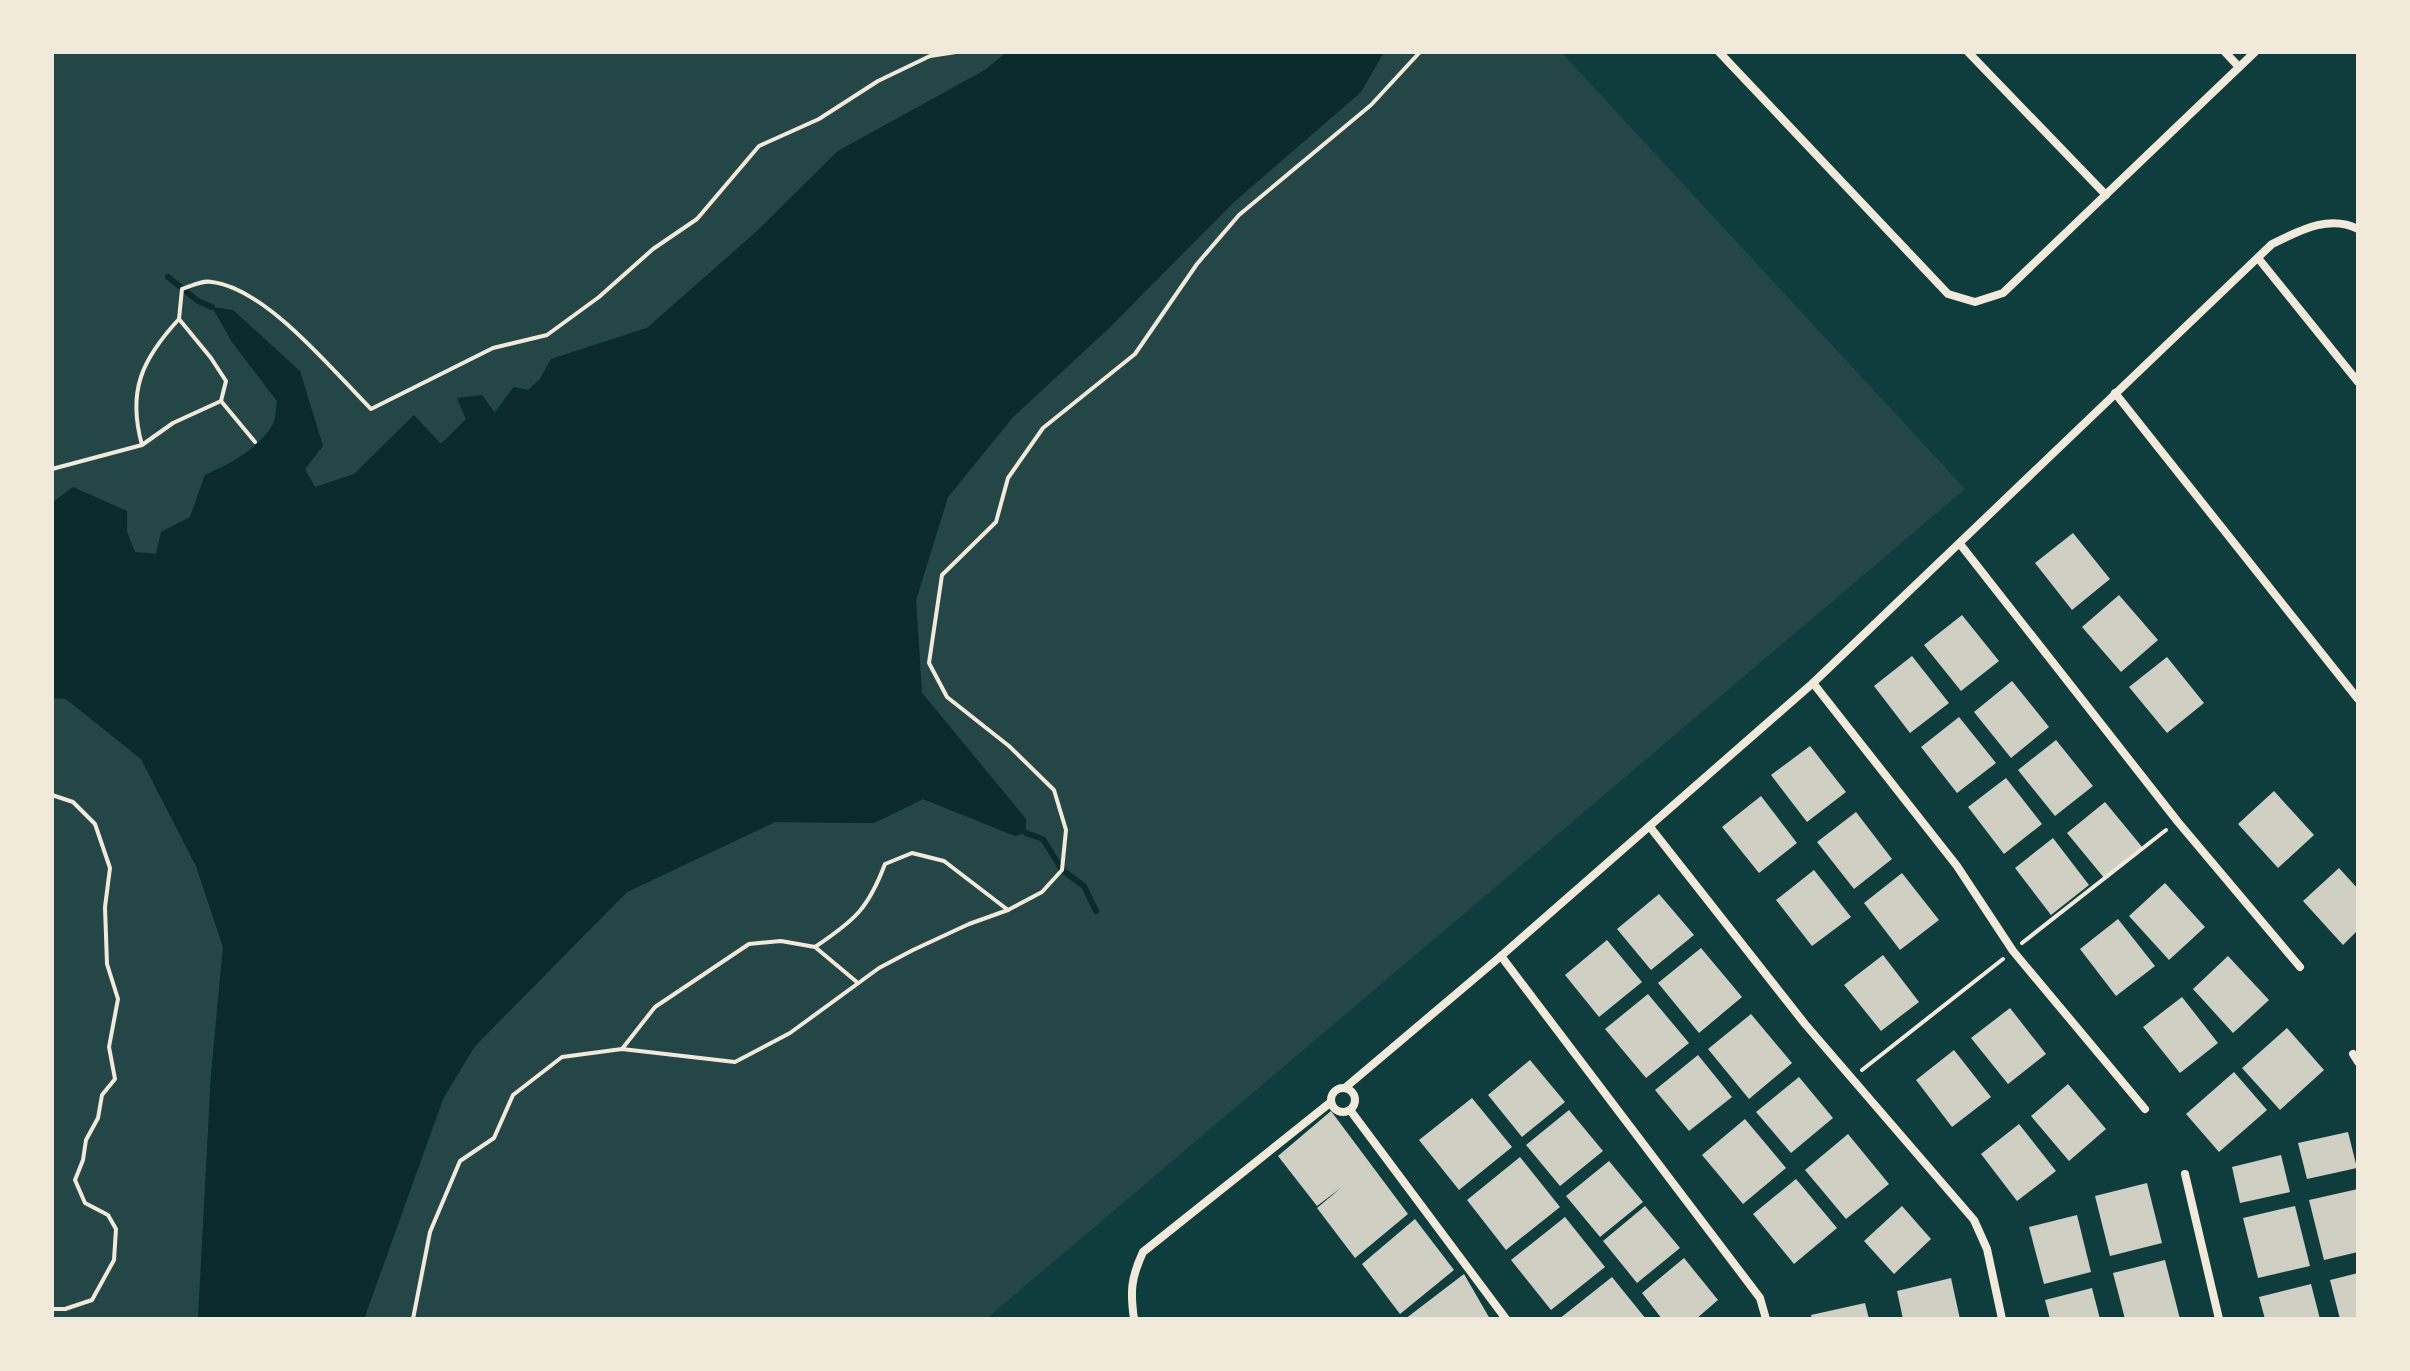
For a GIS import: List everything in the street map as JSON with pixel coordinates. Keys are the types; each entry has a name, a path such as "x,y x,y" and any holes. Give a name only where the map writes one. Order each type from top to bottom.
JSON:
{"street":[{"path":"1719,52 1948,294 1975,302 2003,293 2255,52"},
{"path":"1968,52 2106,195"},
{"path":"2225,52 2239,67"},
{"path":"1134,1319 1132,1276 1143,1252 1331,1102 1334,1091 1346,1087 1501,956 1813,683 2272,244 2309,226 2346,222 2358,229"},
{"path":"2258,258 2358,382"},
{"path":"2115,393 2358,699"},
{"path":"1960,544 2178,822 2300,967"},
{"path":"1813,683 1957,866 2013,951 2145,1109"},
{"path":"1650,827 1805,1024 1974,1220 1987,1249 2002,1319"},
{"path":"1501,956 1760,1298 1766,1319"},
{"path":"1346,1087 1356,1099 1350,1110"},
{"path":"1331,1102 1338,1111 1350,1110"},
{"path":"1350,1110 1433,1217 1506,1319"},
{"path":"2185,1174 2219,1319"}],"path":[{"path":"142,445 134,418 139,378 157,343 179,319 182,289 208,281 237,288 276,314 371,409 493,348 547,335 599,297 653,249 697,219 759,146 819,119 878,81 930,56 956,52"},
{"path":"413,1319 430,1232 460,1161 494,1138 513,1095 562,1057 622,1049 735,1062 790,1033 858,983 913,950 1008,910 1042,892 1062,870 1066,830 1054,790 1009,746 947,697 929,663 942,575 996,522 1008,478 1043,428 1135,354 1197,264 1239,215 1371,105 1420,52"},
{"path":"179,319 226,381 221,401"},
{"path":"221,401 255,442"},
{"path":"52,469 142,445 173,423 221,401"},
{"path":"52,795 73,802 95,824 110,868 105,907 107,964 118,999 109,1047 115,1079 102,1095 98,1118 86,1140 83,1160 75,1180 85,1203 108,1215 116,1229 114,1260 92,1300 65,1309 52,1309"},
{"path":"1852,1079 2178,822"},
{"path":"815,947 850,924 873,896 885,864 912,853 944,861 1008,910"},
{"path":"622,1049 655,1007 749,944 781,941 815,947 858,983"}],"shaded area":[{"path":"52,52 1007,52 985,70 838,151 756,232 647,328 551,359 540,379 528,390 513,387 494,413 457,399 466,419 441,444 414,416 354,474 315,487 305,469 323,445 213,308 232,342 277,401 275,418 266,435 251,449 205,475 190,517 161,532 156,554 135,552 127,532 73,487 52,503"},
{"path":"1007,52 1384,52 1361,92 1234,202 1108,329 1013,417 948,497 916,600 922,693 1026,819 1026,833 1015,836 923,799 874,823 775,822 627,892 475,1046 443,1098 364,1319 198,1319 211,1075 223,947 196,866 141,759 66,699 52,698 52,503 73,487 127,511 127,532 135,552 156,554 161,532 190,517 205,475 242,455 266,435 274,421 277,401 232,342 212,307 233,310 300,371 323,446 305,469 315,487 354,474 414,415 441,444 466,419 457,398 482,395 495,413 514,387 528,390 540,379 551,359 647,328 756,232 838,151 985,70"},
{"path":"1384,52 1561,52 1965,489 986,1319 364,1319 444,1098 475,1046 627,892 775,822 874,823 924,799 1015,836 1026,819 922,693 916,600 948,497 1013,417 1108,329 1234,202 1361,92"},
{"path":"52,698 66,699 141,759 196,866 223,947 211,1075 198,1319 52,1319"}],"building":[{"path":"2073,533 2110,579 2072,610 2035,563"},
{"path":"2119,595 2158,640 2121,672 2082,627"},
{"path":"1962,615 1999,661 1961,691 1924,645"},
{"path":"1912,656 1949,703 1910,733 1874,686"},
{"path":"2167,657 2204,703 2167,733 2129,687"},
{"path":"2012,681 2049,727 2011,758 1974,712"},
{"path":"1959,717 1996,763 1957,793 1921,747"},
{"path":"2056,740 2093,786 2055,816 2018,770"},
{"path":"1810,746 1846,792 1807,822 1771,775"},
{"path":"2006,778 2042,824 2004,854 1968,807"},
{"path":"2274,791 2314,835 2278,868 2238,824"},
{"path":"1761,796 1797,843 1759,873 1722,827"},
{"path":"2105,802 2143,848 2105,879 2067,833"},
{"path":"1856,812 1892,859 1854,889 1817,842"},
{"path":"2053,838 2089,885 2051,915 2015,868"},
{"path":"2339,868 2358,889 2358,930 2343,945 2303,901"},
{"path":"1814,870 1851,917 1812,946 1776,900"},
{"path":"1902,873 1939,920 1900,950 1864,903"},
{"path":"2165,883 2205,927 2169,960 2129,916"},
{"path":"1659,894 1694,935 1651,970 1617,929"},
{"path":"2118,919 2155,966 2116,996 2080,949"},
{"path":"1607,940 1642,982 1599,1017 1565,975"},
{"path":"1701,948 1742,997 1699,1033 1658,983"},
{"path":"1883,955 1919,1002 1881,1031 1844,985"},
{"path":"2228,956 2269,1000 2233,1033 2193,989"},
{"path":"1648,994 1689,1043 1646,1078 1605,1029"},
{"path":"2182,997 2218,1043 2180,1073 2143,1027"},
{"path":"2010,1008 2046,1054 2008,1084 1971,1038"},
{"path":"1751,1014 1792,1063 1749,1099 1708,1049"},
{"path":"2287,1028 2324,1070 2280,1110 2242,1068"},
{"path":"1954,1050 1991,1097 1952,1127 1916,1080"},
{"path":"1698,1055 1732,1097 1689,1131 1655,1090"},
{"path":"1530,1060 1565,1102 1522,1137 1488,1095"},
{"path":"2234,1072 2267,1110 2219,1152 2186,1114"},
{"path":"1799,1077 1833,1118 1791,1153 1756,1112"},
{"path":"2068,1084 2106,1129 2069,1161 2031,1116"},
{"path":"1472,1098 1512,1147 1459,1190 1419,1140"},
{"path":"1569,1110 1603,1151 1560,1186 1526,1145"},
{"path":"1331,1111 1408,1214 1355,1258 1317,1208 1342,1187 1317,1206 1278,1156"},
{"path":"1745,1119 1786,1168 1743,1204 1702,1155"},
{"path":"2019,1124 2056,1171 2017,1201 1981,1154"},
{"path":"2348,1132 2357,1168 2307,1179 2298,1143"},
{"path":"1848,1134 1889,1184 1846,1219 1805,1170"},
{"path":"2281,1155 2290,1192 2240,1203 2232,1167"},
{"path":"1520,1157 1560,1207 1506,1250 1467,1200"},
{"path":"1609,1161 1643,1202 1600,1237 1566,1196"},
{"path":"1796,1179 1837,1228 1794,1264 1753,1214"},
{"path":"2147,1183 2162,1243 2110,1256 2095,1196"},
{"path":"2358,1189 2358,1252 2324,1260 2309,1200"},
{"path":"1645,1206 1680,1248 1637,1283 1603,1241"},
{"path":"1902,1206 1931,1239 1894,1274 1864,1241"},
{"path":"2295,1206 2310,1266 2258,1278 2243,1218"},
{"path":"2077,1215 2091,1272 2044,1284 2029,1227"},
{"path":"1565,1217 1605,1267 1551,1310 1511,1260"},
{"path":"1415,1219 1454,1270 1400,1314 1362,1264"},
{"path":"1684,1258 1718,1300 1696,1319 1662,1319 1642,1293"},
{"path":"2165,1260 2180,1319 2125,1319 2113,1273"},
{"path":"2358,1273 2358,1319 2340,1319 2330,1280"},
{"path":"1464,1274 1490,1319 1405,1319"},
{"path":"1612,1277 1646,1319 1559,1319"},
{"path":"1951,1278 1960,1319 1903,1319 1897,1291"},
{"path":"2311,1284 2320,1319 2265,1319 2259,1297"},
{"path":"2092,1288 2100,1319 2050,1319 2045,1300"},
{"path":"1865,1303 1869,1319 1812,1319 1811,1315"}],"waterway":[{"path":"168,277 198,301 212,307"},
{"path":"1026,833 1043,839 1062,870 1084,886 1096,911"}]}
